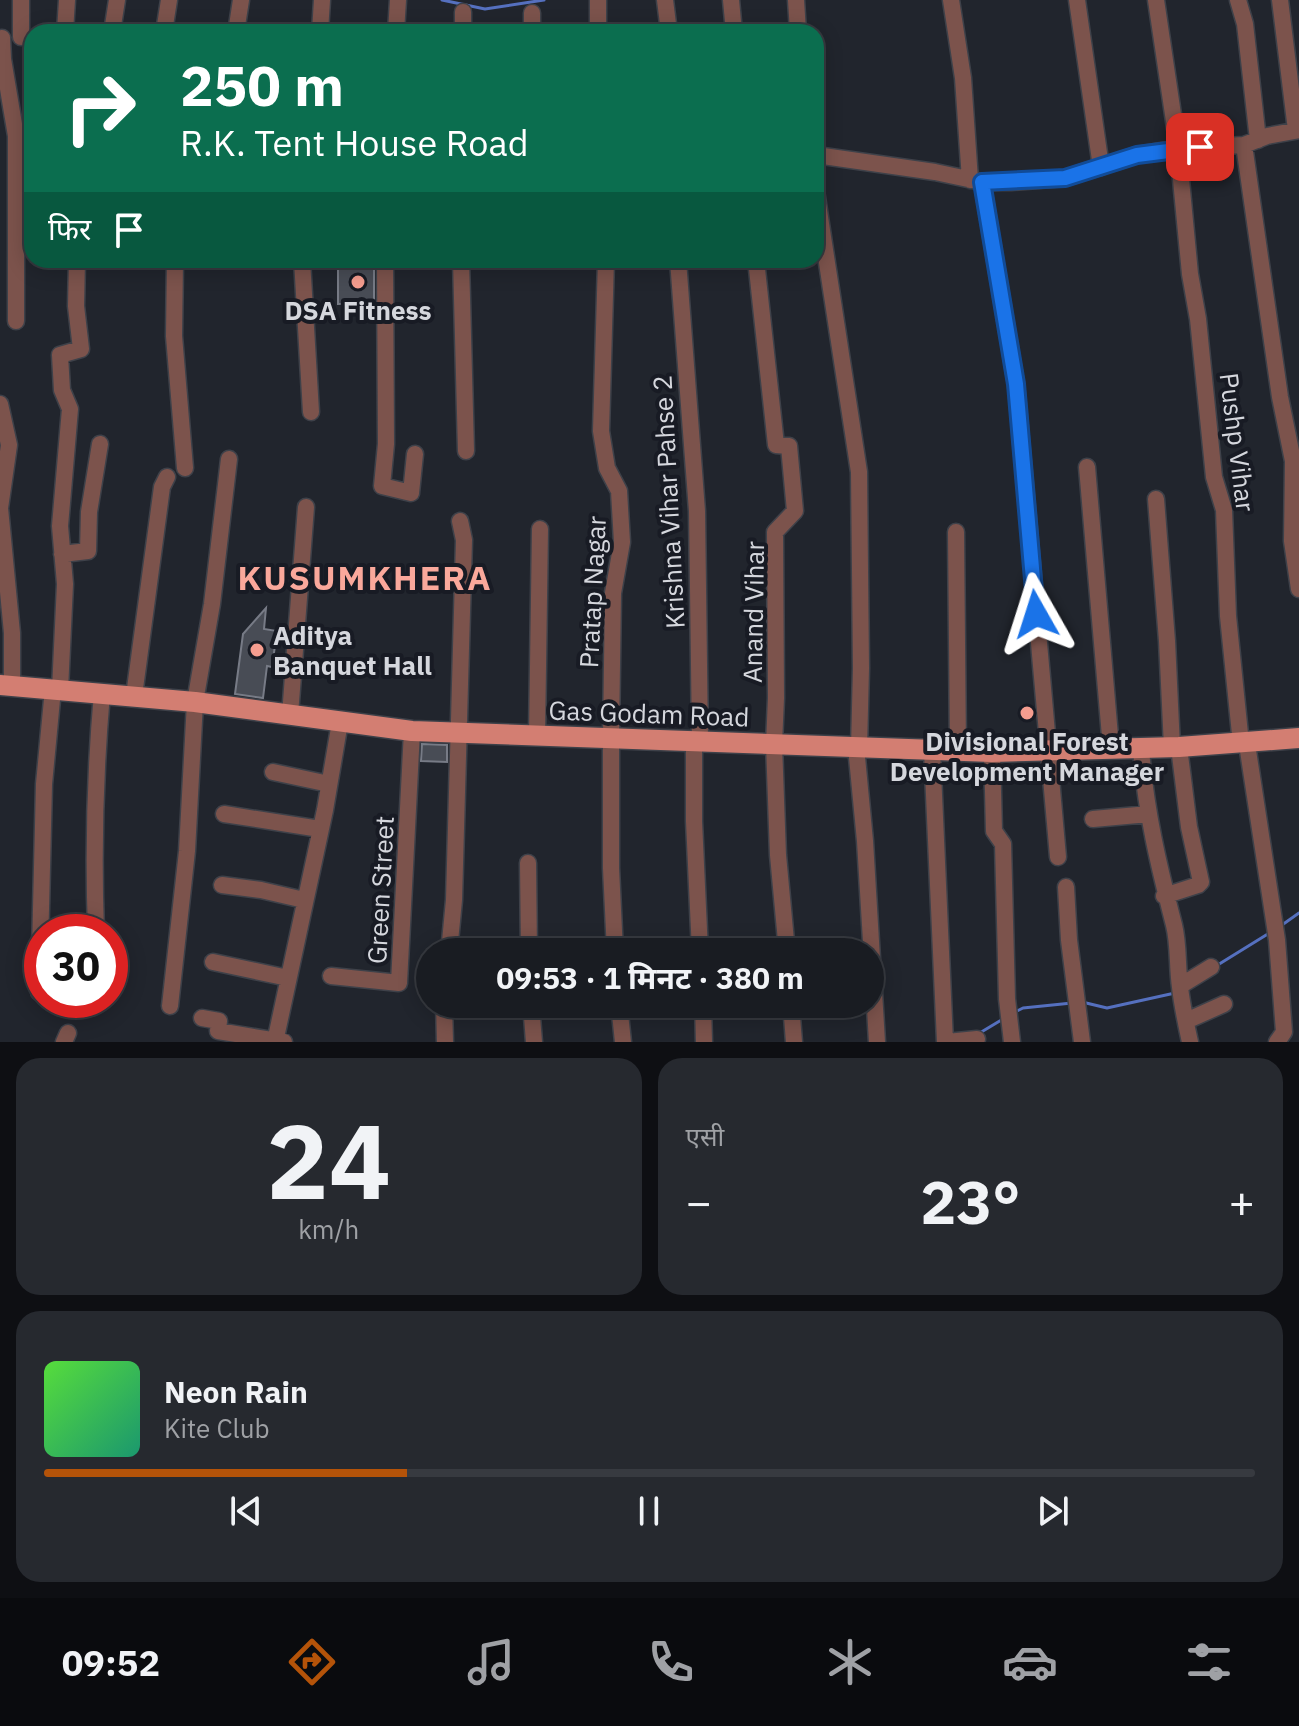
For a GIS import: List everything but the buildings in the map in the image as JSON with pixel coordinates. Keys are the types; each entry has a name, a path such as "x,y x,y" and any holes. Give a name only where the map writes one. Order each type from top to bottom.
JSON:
{"main road":[{"name":"Gas Godam Road","path":"6,685 195,702 412,731 992,752 1244,744 1299,738"}],"street":[{"path":"21,0 24,24"},
{"path":"66,24 67,0"},
{"path":"113,24 117,0"},
{"path":"165,24 169,0"},
{"path":"237,24 241,0"},
{"path":"320,24 322,0"},
{"path":"396,24 398,0"},
{"path":"598,0 598,24"},
{"path":"665,0 668,24"},
{"path":"731,0 733,24"},
{"path":"796,0 798,24"},
{"path":"951,0 976,181 1016,384 1058,857"},
{"path":"1077,0 1101,167"},
{"name":"Pushp Vihar","path":"1156,0 1178,148 1214,477 1224,510 1228,616 1244,744 1277,940 1284,1032 1277,1042"},
{"path":"1238,0 1245,24 1251,142 1280,397 1293,461 1292,541 1299,589"},
{"path":"824,156 976,181 1065,178 1137,155 1251,142 1298,130 1280,0"},
{"path":"463,12 463,24"},
{"path":"532,13 532,24"},
{"path":"16,321 16,136 1,38 24,37"},
{"path":"824,243 859,472 861,668 857,748 877,1042"},
{"path":"41,914 44,784 64,639 60,526 70,409 62,390 60,355 81,349 76,306 77,268"},
{"path":"175,268 174,336 185,468"},
{"path":"302,268 311,412"},
{"path":"385,268 386,444 382,486 411,493 415,454"},
{"path":"461,268 466,451"},
{"name":"Pratap Nagar","path":"606,268 601,431 607,468 619,491 622,542 613,593 611,868 614,938"},
{"name":"Krishna Vihar Pahse 2","path":"679,268 697,511 694,821 699,938"},
{"name":"Anand Vihar","path":"757,268 776,445 789,446 795,511 775,532 774,744"},
{"path":"0,404 9,445 0,508 12,633 6,685"},
{"path":"62,554 88,551 89,512 100,444"},
{"path":"170,1006 187,851 195,702 212,604 229,459"},
{"path":"1087,467 1111,748"},
{"path":"134,696 162,487 167,477"},
{"path":"1156,499 1175,747 1201,882 1164,896"},
{"path":"290,715 306,507"},
{"path":"450,938 464,540 460,521"},
{"path":"537,735 540,529"},
{"path":"956,532 958,751"},
{"path":"96,914 96,777 102,693"},
{"path":"202,1018 219,1021 218,1031 278,1042 340,722"},
{"name":"Green Street","path":"331,976 399,983 412,731"},
{"path":"774,744 778,855 786,938"},
{"path":"1141,748 1149,814 1164,896 1174,928 1190,1042"},
{"path":"932,750 946,1042 977,1039"},
{"path":"992,752 994,831 1003,844 1007,999 1012,1042"},
{"path":"273,772 329,784"},
{"path":"224,814 320,829"},
{"path":"1093,819 1149,814"},
{"path":"528,863 529,938"},
{"path":"222,885 304,900"},
{"path":"1066,887 1069,940 1082,1042"},
{"path":"213,962 288,978"},
{"path":"1180,986 1211,967"},
{"path":"1186,1021 1224,1004"},
{"path":"444,1018 445,1042"},
{"path":"532,1018 534,1042"},
{"path":"620,1018 623,1042"},
{"path":"703,1018 704,1042"},
{"path":"792,1018 794,1042"}],"waterway":[{"path":"442,0 485,9 544,0"},
{"path":"1282,925 1299,913"},
{"path":"1216,966 1271,932"},
{"path":"1082,1002 1107,1008 1175,993"},
{"path":"1017,1011 1072,1003"},
{"path":"978,1034 1003,1019"}],"place":[{"name":"DSA Fitness","path":"358,282"},
{"name":"Aditya Banquet Hall","path":"257,650"},
{"name":"Divisional Forest Development Manager","path":"1027,713"}],"district":[{"name":"KUSUMKHERA","path":"365,577"}],"route":[{"path":"1036,614 1016,384 982,182 1065,178 1137,155 1200,147"}]}
